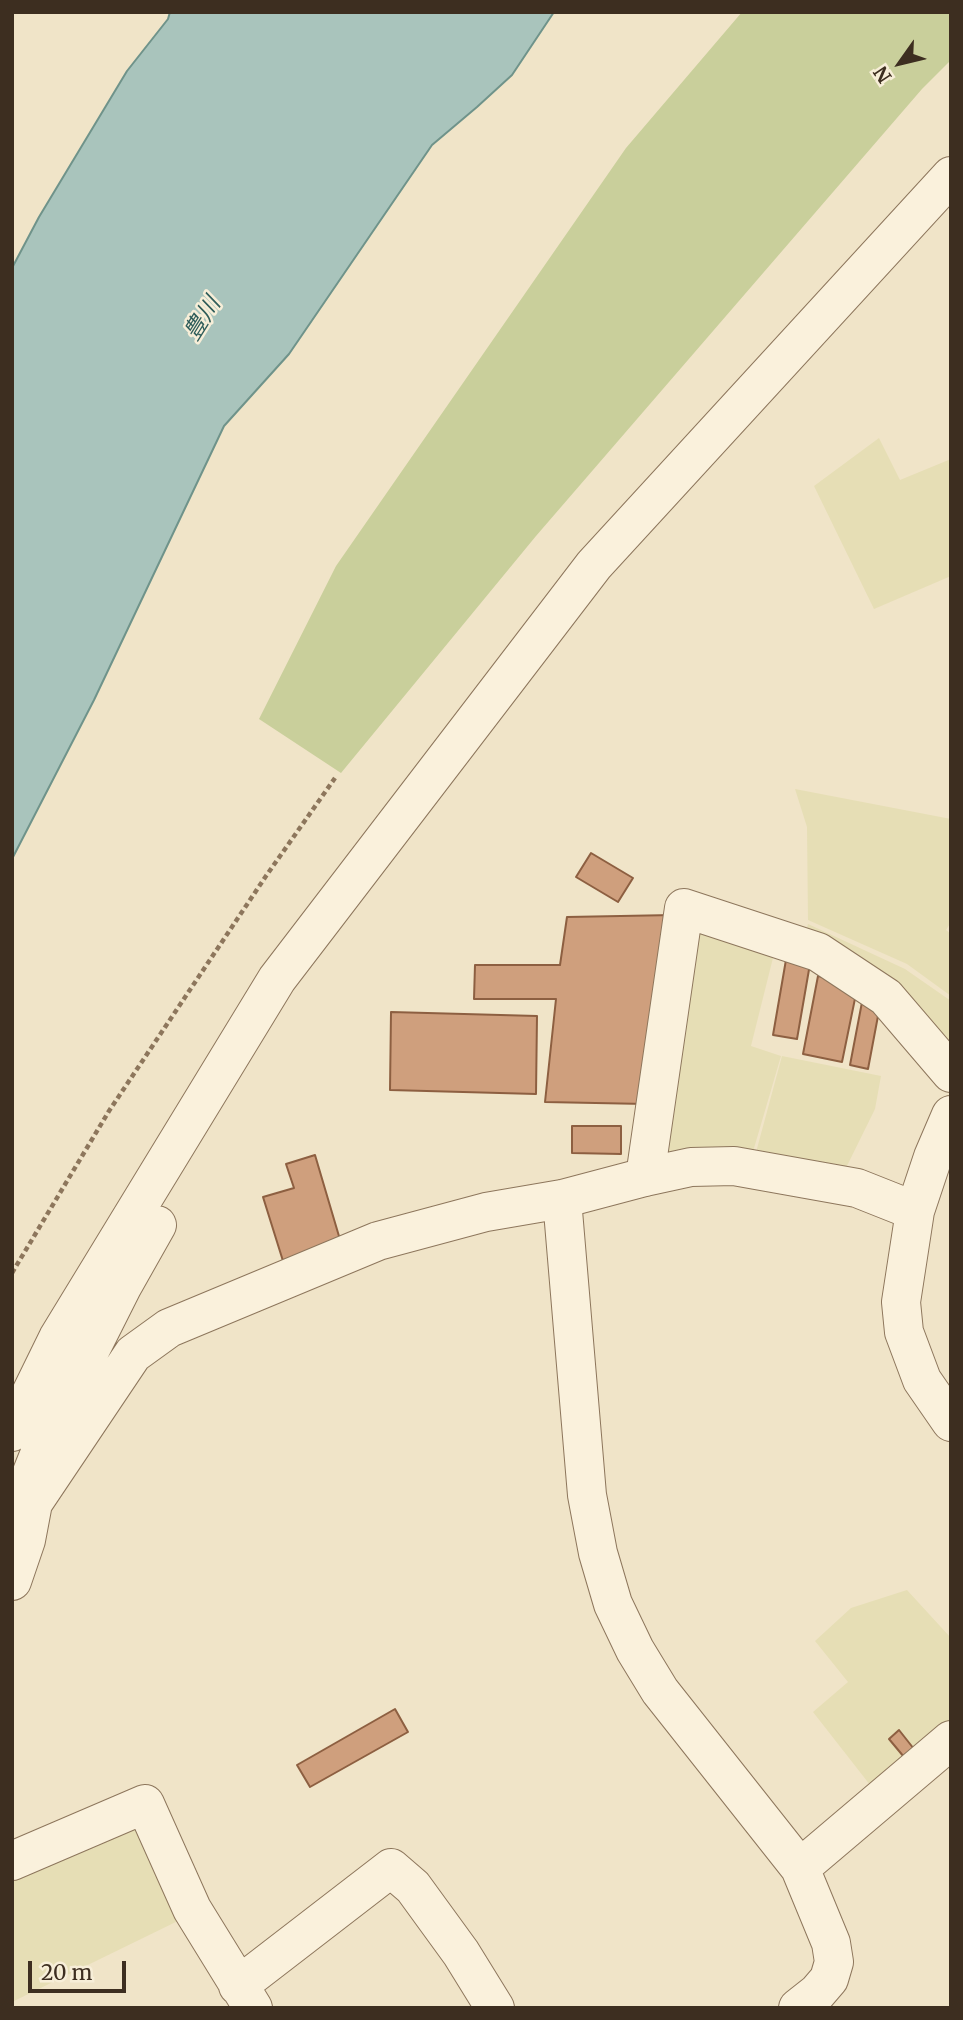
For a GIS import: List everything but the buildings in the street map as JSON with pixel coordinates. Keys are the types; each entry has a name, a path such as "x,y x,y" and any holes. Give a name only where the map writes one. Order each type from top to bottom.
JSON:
{"street":[{"path":"12,1432 58,1338 277,979 594,565 951,176"},
{"path":"645,1177 684,908 818,952 887,998 951,1073"},
{"path":"12,1581 26,1540 23,1514 31,1475 45,1440 122,1287 199,1150 213,1114 212,1086"},
{"path":"951,1115 933,1157 915,1211 901,1302 904,1332 922,1380 951,1422"},
{"path":"23,1514 133,1354 169,1328 378,1241 486,1212 562,1199 691,1167 734,1166 857,1188 915,1211"},
{"path":"562,1199 587,1496 598,1553 614,1604 635,1650 660,1691 800,1868 831,1942 834,1962 829,1979 798,2008"},
{"path":"800,1868 951,1740"},
{"path":"12,1861 145,1804 192,1909 245,1997 391,1868 413,1887 461,1953 495,2008"}],"path":[{"path":"12,1273 109,1111 335,778"}],"shaded area":[{"path":"879,438 900,480 951,459 951,576 874,609 814,486"},
{"path":"795,789 951,819 951,922 946,930 951,934 951,996 907,964 808,920 807,827"},
{"path":"695,920 775,950 751,1046 781,1056 752,1155 654,1157"},
{"path":"808,924 905,969 951,1001 951,1054 804,941"},
{"path":"782,1056 881,1076 875,1109 844,1172 755,1156"},
{"path":"907,1590 951,1638 951,1720 924,1748 874,1790 813,1712 848,1682 815,1641 851,1608"},
{"path":"137,1818 184,1918 12,2002 12,1871"}],"green space":[{"path":"742,12 951,12 951,60 922,89 536,536 341,773 259,719 336,566 626,148"}],"water":[{"name":"豊川","path":"170,12 554,12 512,75 432,145 289,354 224,426 94,700 12,859 12,268 39,217 127,71 168,19"}]}
